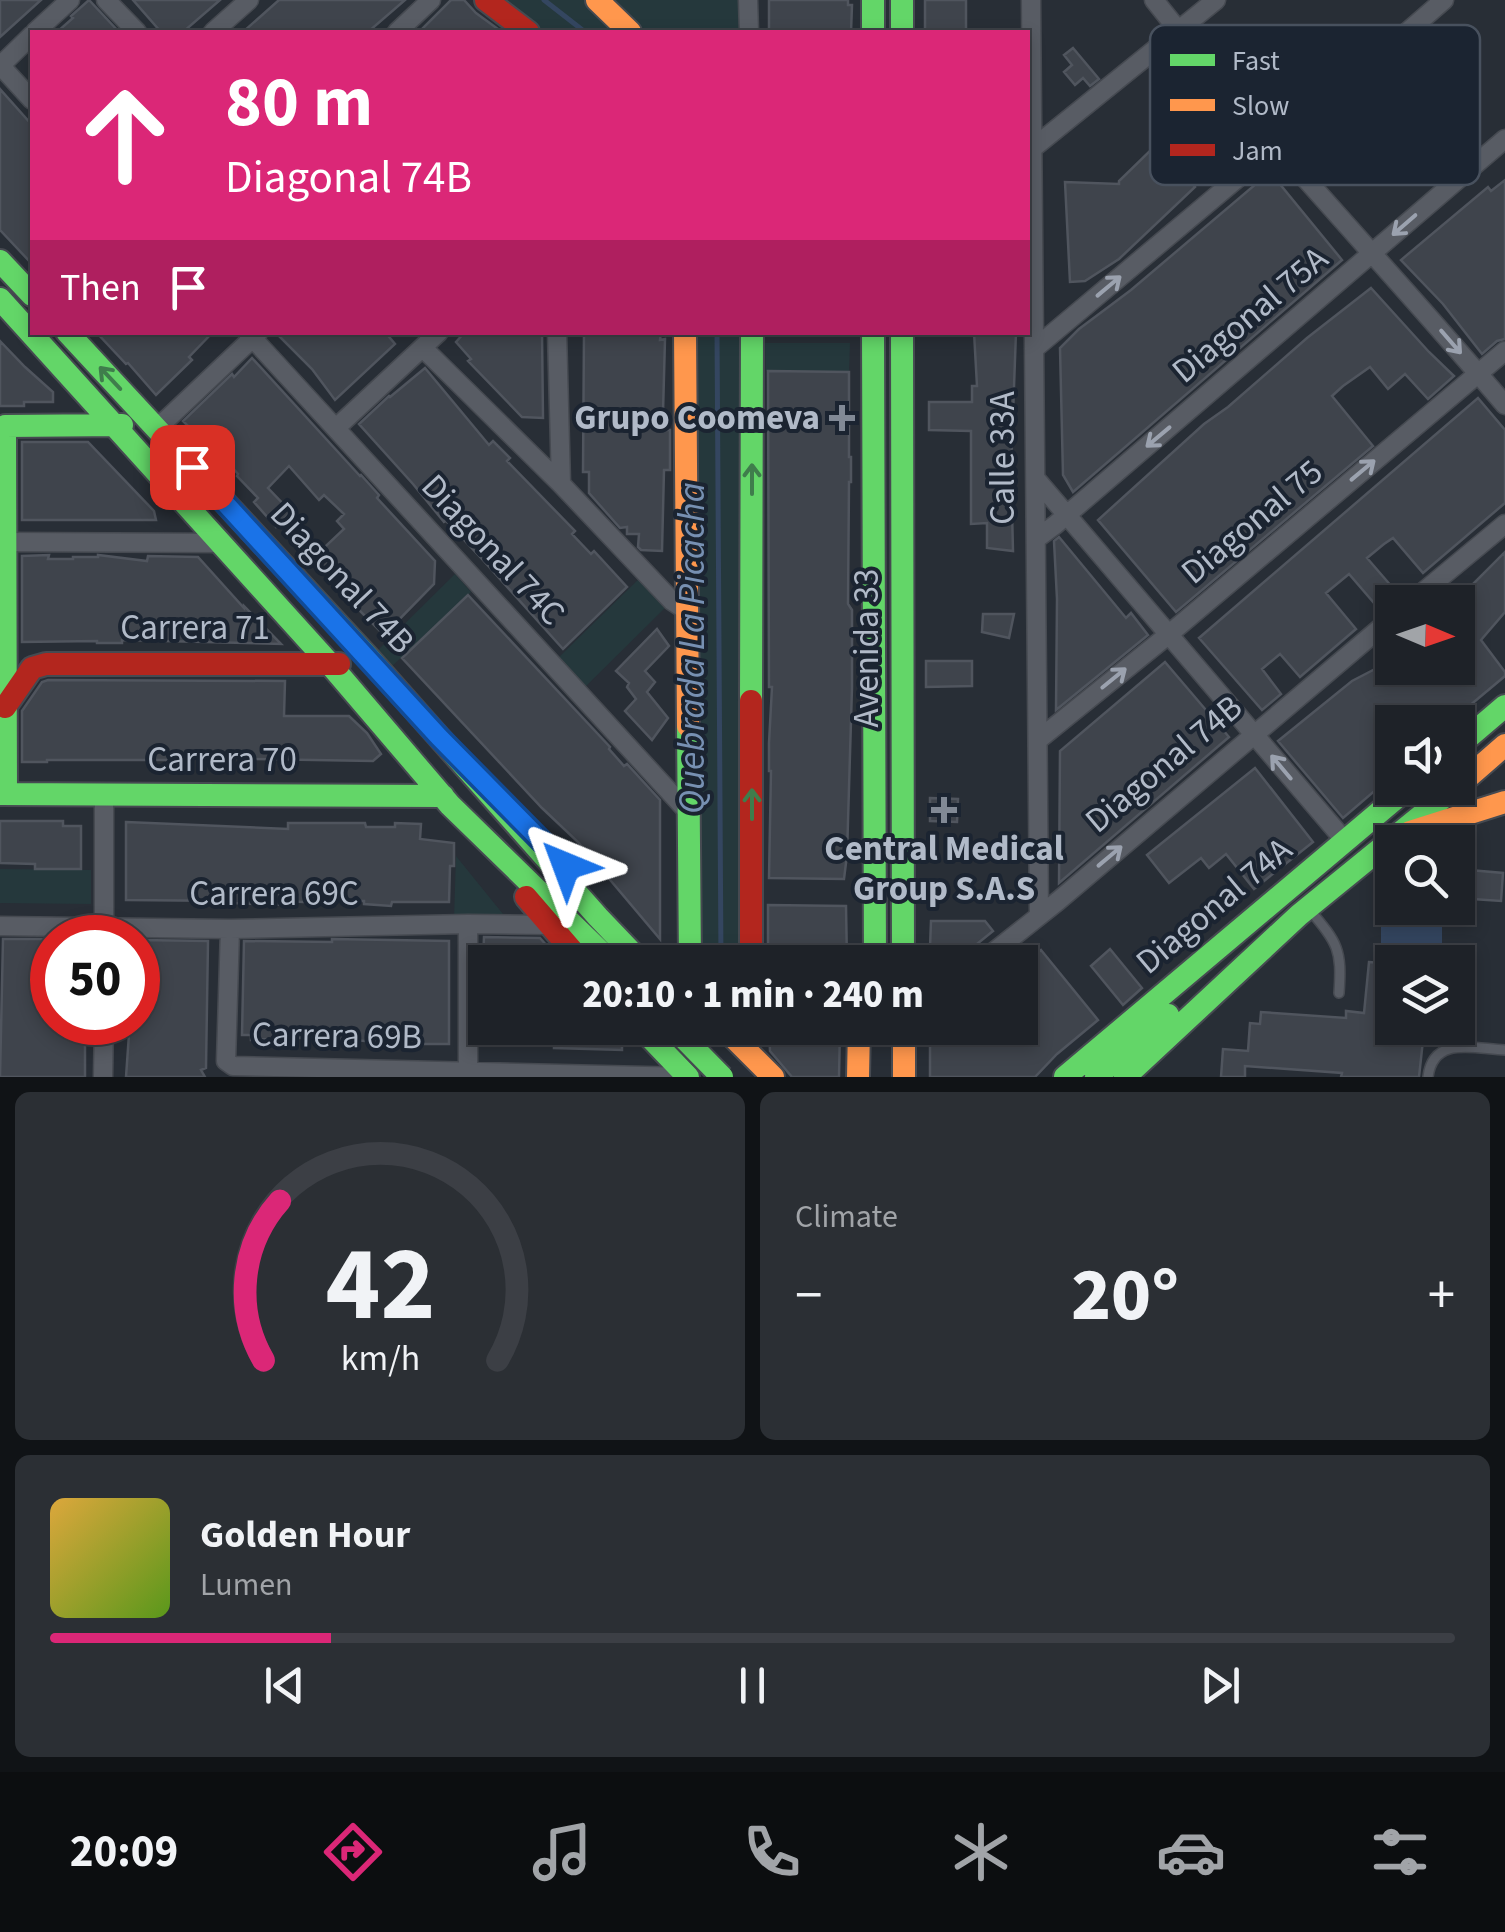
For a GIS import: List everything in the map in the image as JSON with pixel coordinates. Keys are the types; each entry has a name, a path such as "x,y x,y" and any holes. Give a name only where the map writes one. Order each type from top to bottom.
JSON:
{"main road":[{"path":"486,0 525,30"},
{"path":"596,0 628,30"},
{"path":"873,0 873,30"},
{"path":"902,0 902,30"},
{"path":"0,261 30,293"},
{"name":"Diagonal 74B","path":"0,299 30,332"},
{"name":"Diagonal 74B","path":"33,335 329,663 446,801 591,925 624,945"},
{"name":"Diagonal 74B","path":"71,335 439,737 591,925 602,945"},
{"path":"685,335 690,945"},
{"path":"752,335 752,945"},
{"name":"Avenida 33","path":"873,335 876,945"},
{"name":"Avenida 33","path":"902,335 903,945"},
{"path":"3,794 2,426 153,425"},
{"name":"Carrera 71","path":"3,710 32,668 46,664 329,663 354,667 397,690"},
{"path":"1475,732 1505,706"},
{"path":"439,737 635,945"},
{"name":"Diagonal 74A","path":"1475,770 1505,745"},
{"path":"860,945 862,867 874,753"},
{"path":"902,783 915,945"},
{"name":"Carrera 70","path":"3,794 446,801"},
{"path":"446,801 566,945"},
{"path":"1430,825 1505,802"},
{"name":"Diagonal 74A","path":"1065,1077 1388,805"},
{"name":"Diagonal 74A","path":"1410,825 1434,805"},
{"name":"Diagonal 74A","path":"1126,1077 1304,912 1375,854"},
{"path":"1096,1077 1231,961 1304,912"},
{"path":"658,1045 688,1077"},
{"path":"688,1077 690,1045"},
{"path":"701,1045 722,1077"},
{"path":"714,1045 751,1070 773,1077"},
{"path":"735,1045 751,1070"},
{"path":"751,1070 752,1045"},
{"path":"858,1077 859,1045"},
{"path":"876,1045 876,1077"},
{"path":"904,1045 904,1077"},
{"path":"918,1045 918,1077"}],"street":[{"path":"38,30 70,0"},
{"path":"106,0 134,30"},
{"path":"215,30 250,0"},
{"path":"399,30 431,0"},
{"path":"748,0 748,30"},
{"name":"Calle 33A","path":"1031,0 1039,915"},
{"path":"1154,0 1174,25"},
{"path":"1187,25 1216,0"},
{"path":"1415,25 1444,0"},
{"path":"30,38 0,65 30,98"},
{"path":"1033,148 1150,55"},
{"name":"Diagonal 75A","path":"1480,160 1505,139"},
{"path":"1034,349 1230,185"},
{"path":"1312,185 1505,405"},
{"name":"Diagonal 75A","path":"1036,538 1451,185"},
{"path":"153,425 165,421 252,335"},
{"name":"Diagonal 74C","path":"254,335 689,813"},
{"path":"336,428 437,335"},
{"path":"557,335 561,484"},
{"path":"423,348 672,601 687,611"},
{"name":"Diagonal 75","path":"1038,740 1505,351"},
{"path":"1036,479 1345,841"},
{"path":"1431,585 1505,524"},
{"path":"5,542 221,543"},
{"name":"Diagonal 74B","path":"1002,945 1375,632"},
{"path":"104,794 104,915"},
{"path":"468,924 468,1074"},
{"name":"Carrera 69C","path":"0,926 30,928"},
{"name":"Carrera 69C","path":"160,931 549,926"},
{"name":"Carrera 69B","path":"230,929 226,1061 233,1066 253,1072 688,1077"},
{"path":"104,1045 104,1077"}],"lane":[{"path":"1304,912 1328,932 1339,952 1339,993"},
{"path":"1428,1077 1433,1060 1446,1049 1458,1046 1505,1050"}],"green space":[{"path":"486,0 597,0 628,30 525,30"},
{"path":"609,0 738,0 739,30 646,30"},
{"path":"685,335 752,335 751,945 694,945"},
{"path":"765,343 850,343 849,372 766,371"},
{"path":"645,573 672,601 580,692 553,663"},
{"path":"455,574 471,592 390,668 371,657"},
{"path":"456,856 507,919 454,919"},
{"path":"0,869 91,870 91,904 0,903"}],"water":[{"path":"1381,925 1442,925 1442,945 1381,945"}],"building":[{"path":"0,0 41,0 0,37"},
{"path":"89,0 117,30 59,30"},
{"path":"133,0 220,0 185,30 159,30"},
{"path":"279,0 405,0 370,30 245,30"},
{"path":"451,0 464,0 499,30 421,30"},
{"path":"769,0 848,0 848,5 852,5 851,30 769,30"},
{"path":"925,0 966,0 966,30 925,30"},
{"path":"1073,48 1099,79 1090,86 1083,78 1075,85 1064,72 1072,65 1064,55"},
{"path":"0,89 30,123 30,262 0,230"},
{"path":"1150,151 1150,185 1195,187 1119,259 1085,281 1070,282 1065,182 1119,181"},
{"path":"1505,180 1505,339 1482,354 1443,304 1401,260 1488,187 1491,191"},
{"path":"1255,185 1281,185 1342,260 1073,492 1063,475 1060,348"},
{"path":"1371,288 1454,376 1428,399 1405,374 1388,389 1370,367 1343,386 1332,396 1373,446 1176,612 1098,520 1204,424"},
{"path":"99,335 210,335 189,357 192,360 156,395"},
{"path":"278,335 388,335 395,344 335,400 312,369"},
{"path":"462,335 542,335 543,418 522,417 468,361 471,359 456,342"},
{"path":"584,335 661,335 660,340 665,339 663,413 665,430 670,430 670,470 664,470 662,551 638,547 639,534 627,534 627,527 620,528 589,493 589,472 583,472"},
{"path":"974,335 1016,335 1011,469 1013,551 987,548 987,523 971,524 971,431 929,430 929,402 972,402 972,386 977,386"},
{"path":"0,341 53,392 53,402 0,406"},
{"path":"252,358 435,561 434,584 384,635 312,559 344,529 337,521 344,514 324,495 319,500 289,466 268,488 291,512 276,527 254,502 258,498 238,474 223,457 218,462 183,421"},
{"path":"425,368 489,445 493,441 510,458 507,461 575,531 572,534 591,554 594,551 627,587 563,649 359,424"},
{"path":"768,371 849,372 848,604 852,610 852,687 844,879 769,878 772,687"},
{"path":"1478,398 1505,430 1505,503 1423,573 1393,538 1367,558 1390,585 1375,585 1375,604 1349,574 1326,593 1356,629 1300,677 1280,654 1262,669 1281,694 1262,710 1199,638"},
{"path":"22,442 88,442 154,511 156,520 22,520"},
{"path":"1059,537 1126,618 1131,613 1148,635 1056,710 1054,541"},
{"path":"1505,552 1505,612 1481,640 1505,676 1470,705 1375,705 1375,791 1343,818 1278,741 1352,681 1375,669 1375,685 1475,685 1472,585"},
{"path":"49,555 48,559 98,555 147,561 148,556 198,557 281,644 22,642 22,556"},
{"path":"468,595 624,766 627,764 660,800 660,939 579,843 402,658"},
{"path":"983,614 1014,614 1009,638 982,632"},
{"path":"657,629 669,646 645,671 655,682 647,692 668,718 652,740 625,711 636,699 627,687 629,683 616,671"},
{"path":"926,661 972,661 972,686 926,687"},
{"path":"1165,662 1229,737 1059,883 1060,751"},
{"path":"285,681 284,716 349,716 381,754 373,761 179,756 178,760 22,762 22,711 42,682"},
{"path":"1255,768 1313,842 1254,889 1226,854 1209,868 1201,858 1169,883 1147,855"},
{"name":"Central Medical Group S.A.S","path":"930,798 958,799 957,822 930,821"},
{"path":"0,821 63,821 63,826 81,826 81,869 35,869 35,864 0,863"},
{"path":"126,822 288,829 288,823 365,823 366,827 421,824 420,839 454,843 449,902 392,902 391,906 364,901 286,901 286,905 126,900"},
{"path":"1475,871 1503,873 1501,901 1475,899"},
{"path":"768,905 846,906 847,945 768,945"},
{"path":"931,921 985,921 993,931 976,945 930,945"},
{"path":"484,937 540,938 546,945 484,945"},
{"path":"3,939 30,939 30,1045 85,1045 85,1077 0,1077"},
{"path":"160,940 208,941 206,1068 201,1070 205,1077 126,1077 128,1045 160,1045"},
{"path":"244,941 449,941 449,1044 378,1044 340,1039 323,1043 323,1037 251,1040 251,1035 242,1035"},
{"path":"1110,949 1142,988 1123,1005 1091,966"},
{"path":"1041,950 1098,1020 1035,1077 930,1077 930,1045 1038,1045"},
{"path":"1369,962 1375,963 1375,1045 1422,1045 1419,1077 1341,1077 1342,1073 1245,1066 1245,1077 1221,1077 1223,1049 1248,1051 1250,1023 1260,1024 1261,1012 1346,1018 1346,1011 1364,1013"},
{"path":"554,1045 622,1045 622,1050"},
{"path":"770,1045 840,1045 839,1077 792,1077 770,1051"}],"waterway":[{"name":"Quebrada La Picacha","path":"544,0 582,30"},
{"name":"Quebrada La Picacha","path":"717,335 721,945"}],"traffic: fast":[{"path":"873,0 873,30"},
{"path":"902,0 902,30"},
{"path":"0,261 30,293"},
{"path":"0,299 30,332"},
{"path":"33,335 329,663 450,805 594,945"},
{"path":"70,335 368,657 625,945"},
{"path":"751,701 752,335"},
{"path":"873,335 875,945"},
{"path":"902,335 903,945"},
{"path":"6,794 5,426 122,425"},
{"path":"1475,732 1505,706"},
{"path":"688,726 690,945"},
{"path":"0,794 443,796"},
{"path":"1065,1077 1388,805"},
{"path":"1125,1077 1299,915 1434,805"},
{"path":"1096,1077 1168,1015"},
{"path":"657,1045 688,1077"},
{"path":"691,1045 722,1077"}],"traffic: slow":[{"path":"597,0 628,30"},
{"path":"685,335 688,726"},
{"path":"1475,771 1505,745"},
{"path":"1432,825 1505,802"},
{"path":"741,1045 773,1077"},
{"path":"858,1077 859,1045"},
{"path":"904,1045 904,1077"}],"traffic: jam":[{"path":"486,0 525,30"},
{"path":"5,707 32,668 46,664 339,664"},
{"path":"751,701 751,945"},
{"path":"526,897 567,945"}],"place":[{"name":"Grupo Coomeva","path":"842,418"},
{"name":"Central Medical Group S.A.S","path":"944,810"}],"route":[{"path":"192,467 439,737 566,866"}]}
